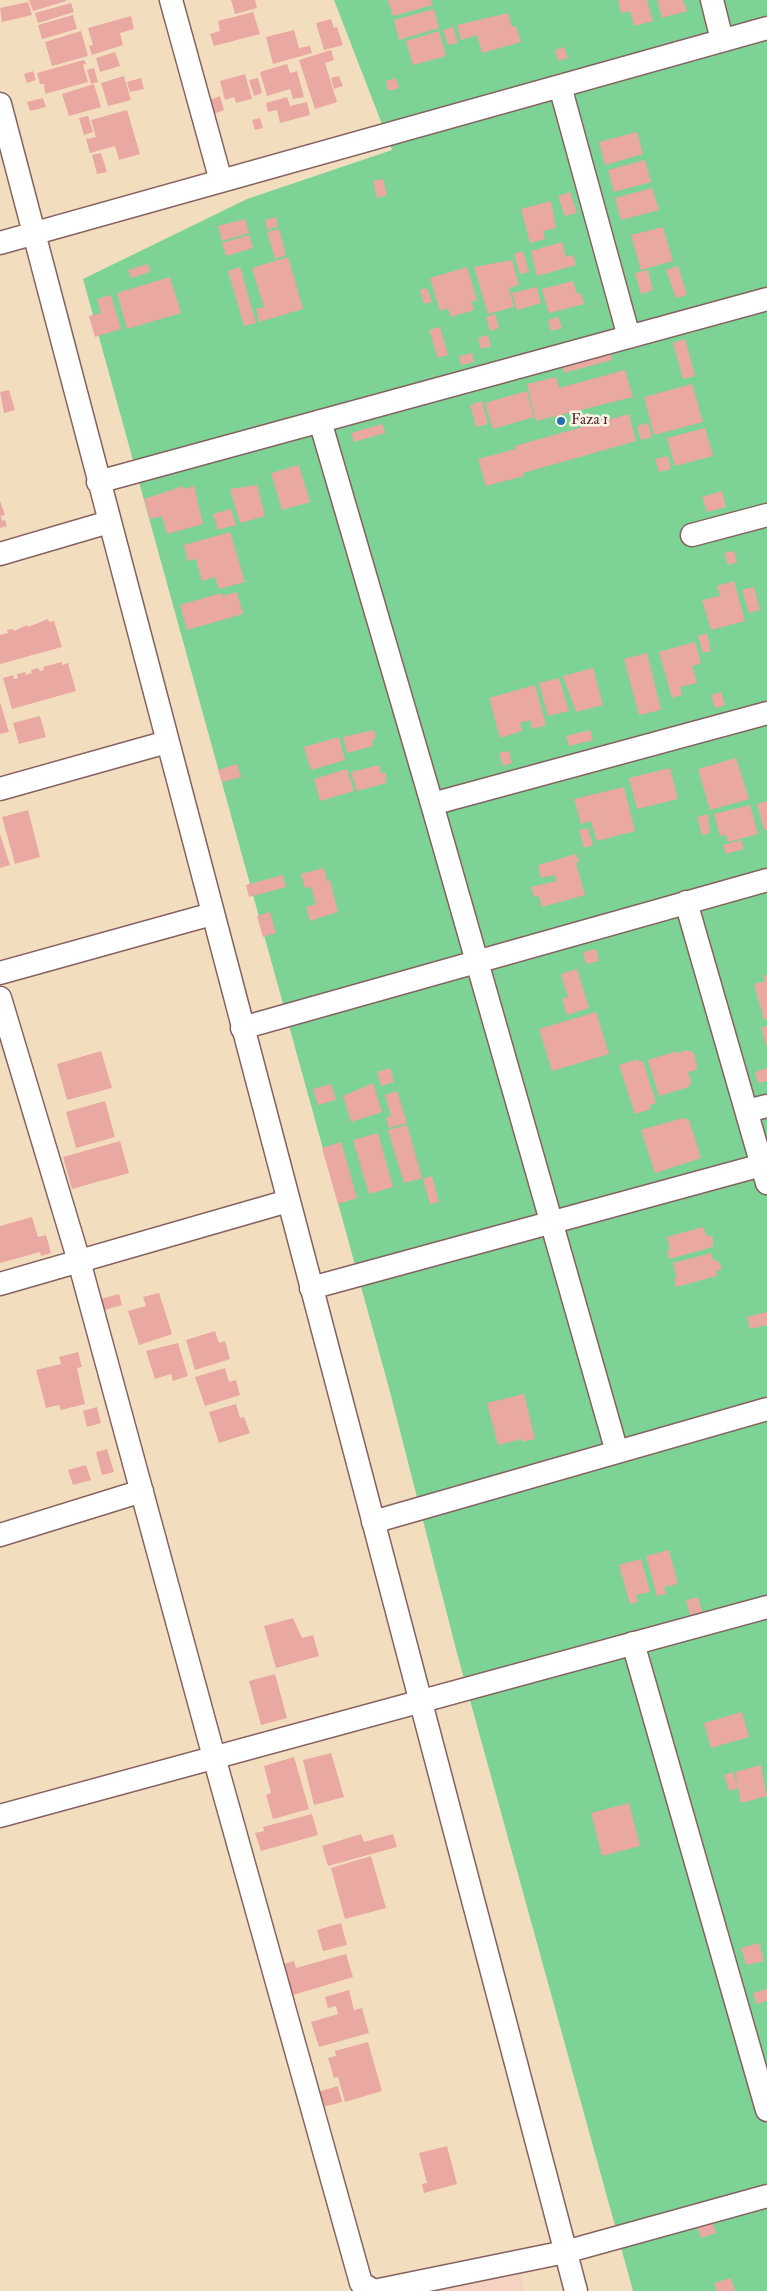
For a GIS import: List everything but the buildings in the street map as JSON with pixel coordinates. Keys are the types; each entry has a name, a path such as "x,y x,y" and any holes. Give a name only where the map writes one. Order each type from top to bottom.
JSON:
{"street":[{"path":"171,0 221,181"},
{"path":"712,0 722,40"},
{"path":"0,243 767,28"},
{"path":"560,86 628,337"},
{"path":"0,104 108,522 576,2291"},
{"path":"98,482 767,299"},
{"path":"320,422 432,804 616,1452"},
{"path":"692,535 767,515"},
{"path":"0,554 108,522"},
{"path":"432,804 767,713"},
{"path":"0,789 167,742"},
{"path":"242,1028 767,880"},
{"path":"311,1288 551,1222 764,1174 757,1108 686,902"},
{"path":"0,973 212,914"},
{"path":"0,998 80,1261 214,1757 361,2283 374,2291 565,2252 767,2196"},
{"path":"0,1284 288,1201"},
{"path":"373,1522 767,1409"},
{"path":"0,1536 142,1491"},
{"path":"0,1816 767,1607"},
{"path":"633,1643 767,2110"}],"shaded area":[{"path":"518,2264 525,2291 421,2291"}],"green space":[{"path":"334,0 767,0 767,2291 633,2291 457,1653 389,1388 83,279 247,199 392,150"}],"place":[{"name":"Faza 1","path":"561,421"}]}
